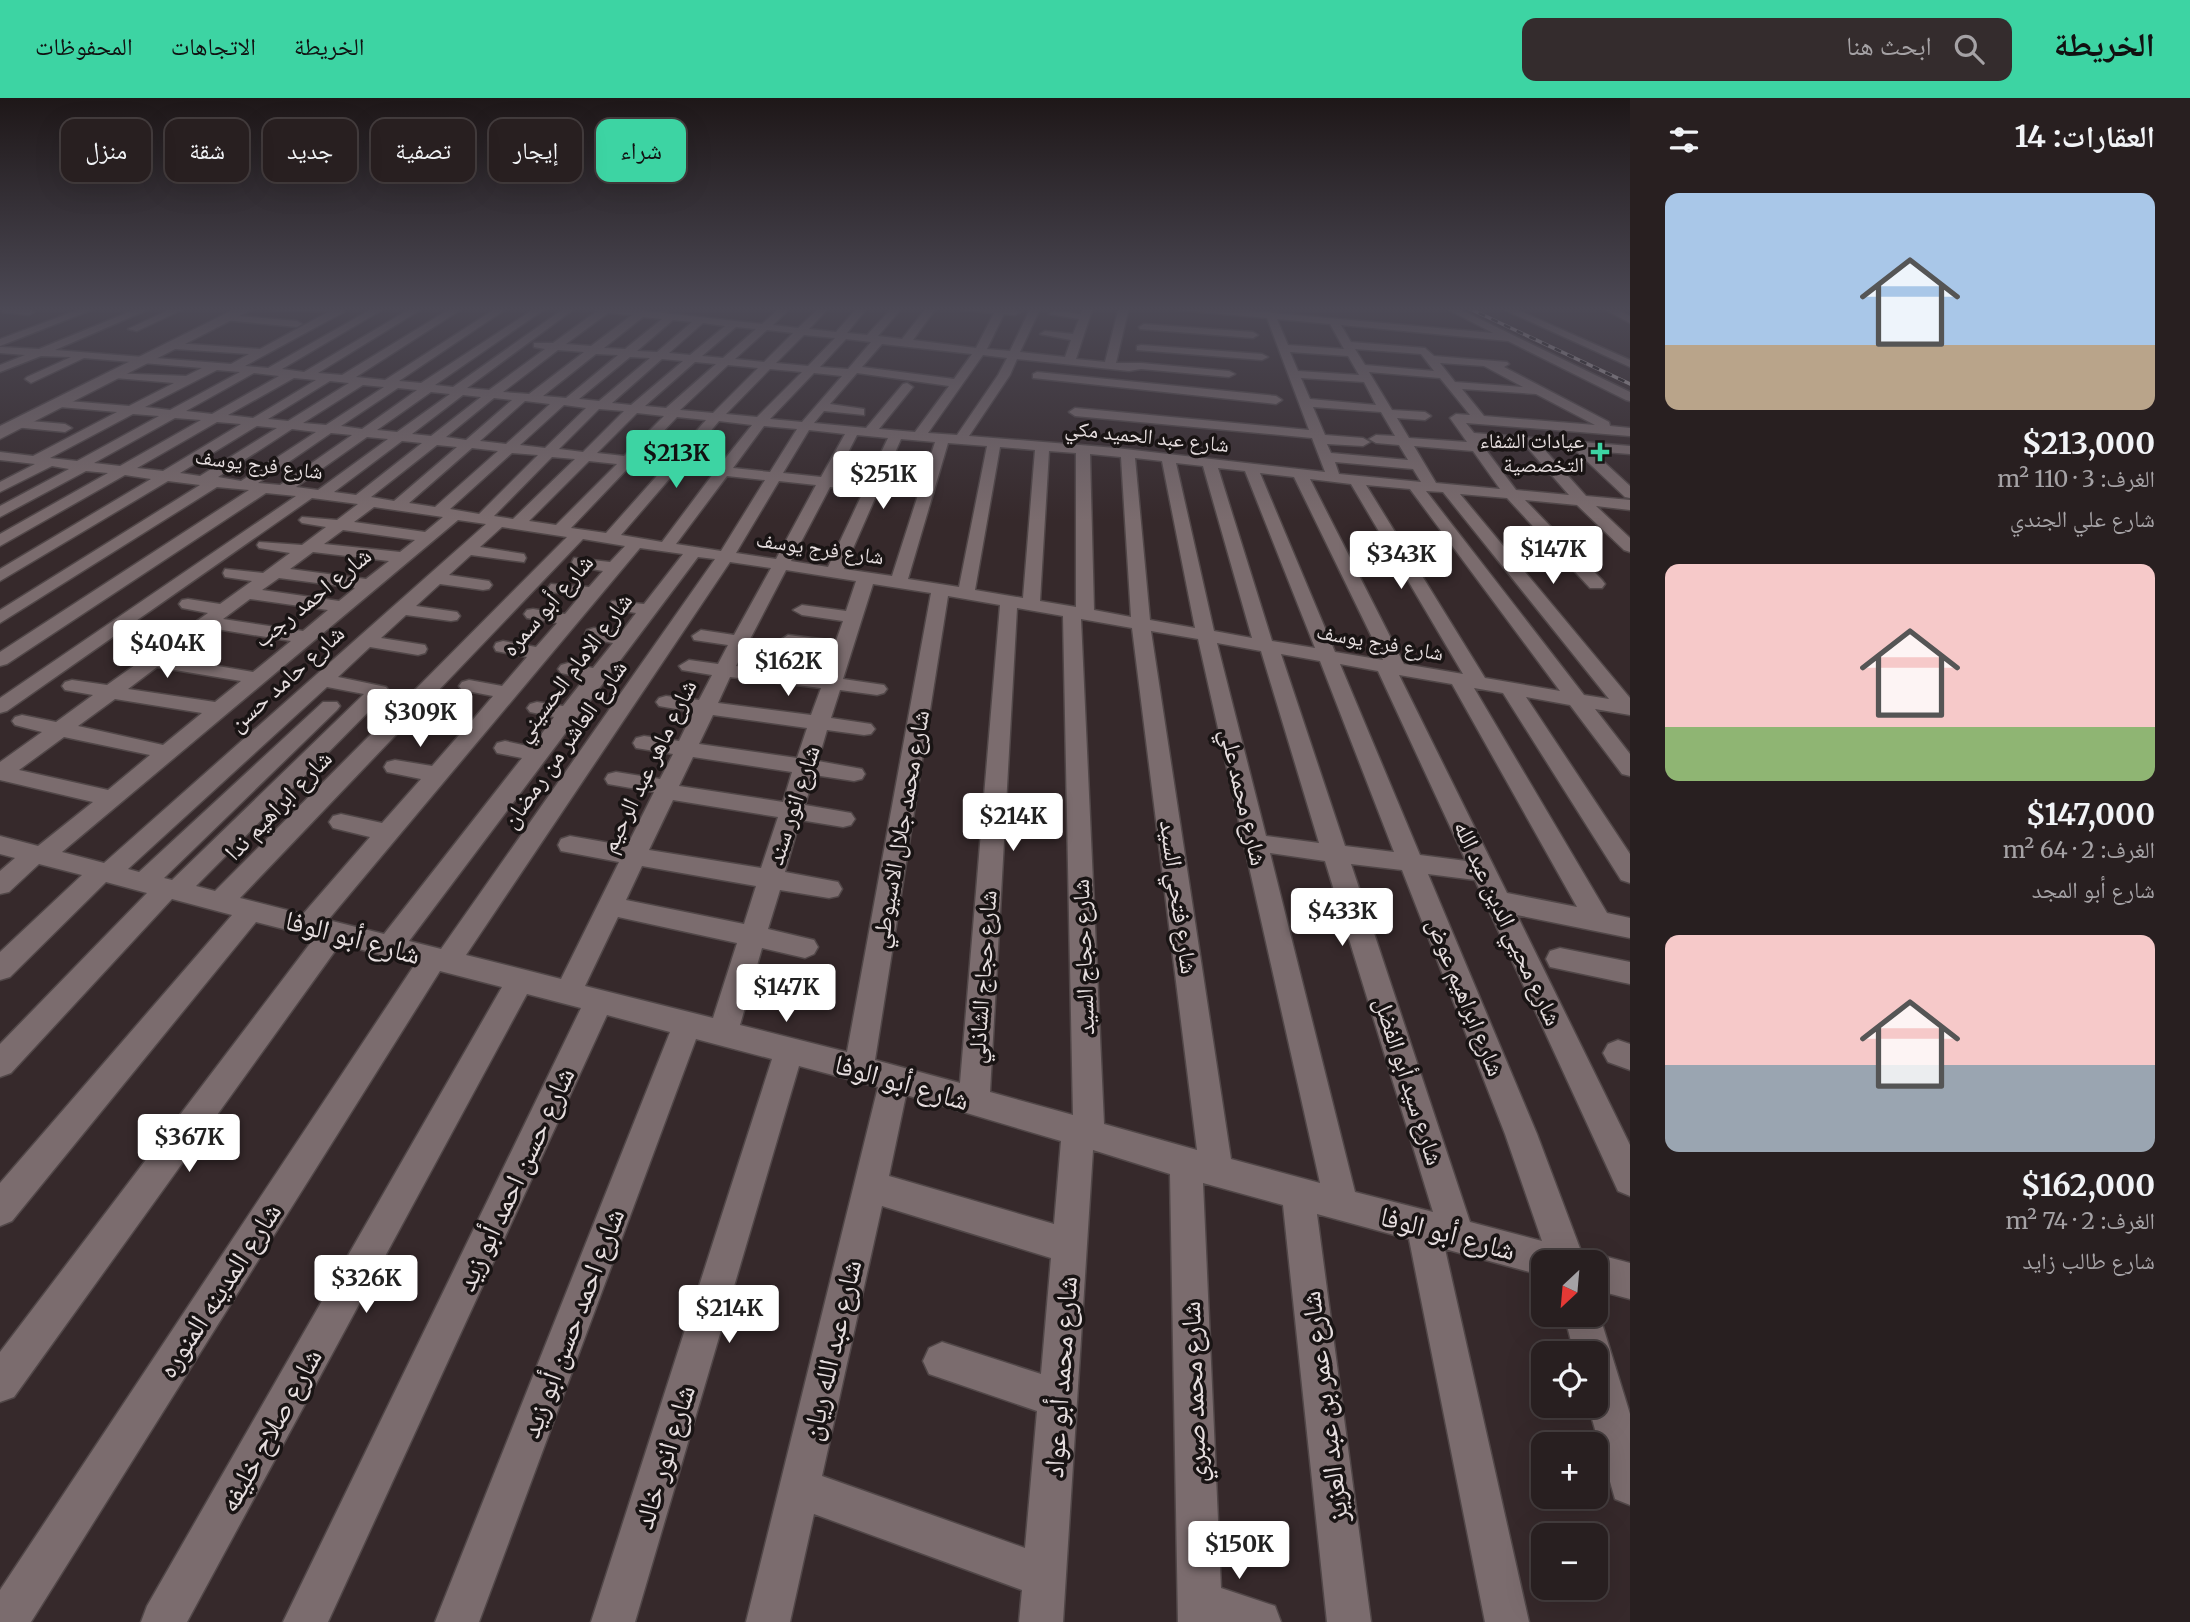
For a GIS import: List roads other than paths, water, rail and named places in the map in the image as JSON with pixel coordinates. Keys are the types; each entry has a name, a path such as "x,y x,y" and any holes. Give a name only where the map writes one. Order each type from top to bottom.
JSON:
{"street":[{"path":"0,423 98,378"},
{"path":"116,382 120,378"},
{"path":"0,488 131,410 192,378"},
{"path":"0,512 237,378"},
{"path":"0,541 284,378"},
{"path":"0,576 327,378"},
{"name":"شارع عبد الحميد مكي","path":"338,378 853,431 1168,458 1513,496 1630,505"},
{"path":"245,485 401,378"},
{"path":"283,490 439,378"},
{"path":"0,707 400,436 474,378"},
{"path":"0,773 340,524 433,440 514,378"},
{"path":"397,506 469,444 555,378"},
{"name":"شارع احمد رجب","path":"0,885 111,798 428,537 446,514 510,447 594,378"},
{"path":"499,522 549,452 632,378"},
{"path":"499,522 587,456 635,408 670,378"},
{"name":"شارع ابراهيم ندا","path":"220,902 569,533 672,412 708,378"},
{"path":"609,539 716,416 755,378"},
{"path":"665,548 761,421 802,378"},
{"name":"شارع العاشر من رمضان","path":"440,960 725,557 772,476 805,426 821,407 839,394 847,378"},
{"path":"858,378 881,386"},
{"path":"946,378 956,383"},
{"path":"919,436 960,378"},
{"path":"961,439 1001,378"},
{"path":"1044,378 1121,401 1317,432 1415,460 1448,458"},
{"path":"1106,452 1129,378"},
{"path":"1230,378 1237,397"},
{"path":"1297,378 1334,478"},
{"path":"1301,387 1319,378"},
{"path":"1365,378 1431,487 1576,699 1630,769"},
{"path":"1446,378 1479,418"},
{"path":"1447,378 1544,393 1571,393"},
{"path":"1455,378 1517,379 1614,430"},
{"path":"1592,378 1626,395"},
{"path":"0,433 93,387 116,382 189,380"},
{"path":"0,618 362,380"},
{"path":"870,432 907,387"},
{"path":"141,391 166,393"},
{"path":"1596,393 1626,395"},
{"path":"1074,412 1121,401 1237,397 1276,400"},
{"path":"1466,402 1491,404"},
{"path":"60,404 365,432 874,487"},
{"path":"821,407 860,412"},
{"path":"1388,417 1404,409"},
{"path":"1542,409 1580,412"},
{"path":"1317,432 1388,417 1425,416"},
{"path":"1388,417 1434,430"},
{"path":"1596,584 1513,496 1456,418 1630,432"},
{"path":"19,424 65,429"},
{"name":"شارع ماهر عبد الرحيم","path":"583,997 610,905 665,789 779,565 853,431"},
{"path":"1317,432 1362,433 1404,441 1529,441 1630,450"},
{"path":"1317,432 1362,433"},
{"path":"1317,432 1349,451"},
{"path":"834,573 896,434"},
{"path":"898,583 943,438"},
{"path":"1529,441 1582,501 1630,547"},
{"path":"965,594 994,442"},
{"path":"1578,445 1630,494"},
{"name":"شارع حجاج الشاذلي","path":"974,1102 1020,603 1042,447"},
{"name":"شارع حجاج السيد","path":"1083,451 1078,613 1083,1133"},
{"name":"شارع فتحي السيد","path":"1128,454 1141,623 1201,1167"},
{"name":"شارع فرج يوسف","path":"4,458 315,494 940,589 1629,709"},
{"name":"شارع محمد علي","path":"1168,458 1206,635 1342,1205"},
{"name":"شارع سيد أبو الفضل","path":"1209,463 1266,646 1336,852 1440,1230 1507,1622"},
{"name":"شارع ابراهيم عوض","path":"1251,468 1521,1134 1563,1250"},
{"name":"شارع محيي الدين عبد الله","path":"1300,474 1497,901 1630,1180"},
{"path":"1356,480 1598,921"},
{"path":"0,660 264,487"},
{"path":"1431,487 1629,709"},
{"path":"37,520 60,522"},
{"path":"307,520 428,537"},
{"name":"شارع حامد حسن","path":"0,969 105,872 499,522"},
{"name":"شارع أبو سمره","path":"0,1384 387,833 636,543"},
{"path":"265,545 402,557"},
{"path":"467,550 518,558"},
{"name":"شارع الامام الحسيني","path":"390,947 693,552"},
{"path":"580,562 614,568"},
{"path":"232,573 369,584"},
{"path":"436,578 483,585"},
{"name":"شارع انور سند","path":"723,1033 866,578"},
{"path":"557,588 593,593"},
{"name":"شارع محمد جلال الاسيوطي","path":"859,1069 940,589"},
{"path":"246,593 341,607"},
{"path":"188,604 223,610"},
{"path":"618,606 649,610"},
{"path":"402,609 451,616"},
{"path":"802,610 853,617"},
{"path":"533,614 570,620"},
{"path":"206,622 304,637"},
{"path":"594,634 627,640"},
{"path":"701,636 740,640"},
{"path":"366,641 418,649"},
{"path":"788,641 843,648"},
{"path":"503,647 541,654"},
{"path":"154,661 255,678"},
{"path":"689,666 877,689"},
{"path":"568,669 600,675"},
{"path":"162,887 379,694 379,691 372,687 323,680"},
{"path":"72,686 218,709"},
{"path":"469,686 507,693"},
{"path":"1510,688 1630,874"},
{"path":"666,702 864,729"},
{"path":"0,1065 330,706"},
{"path":"537,708 570,714"},
{"path":"22,721 165,752"},
{"path":"436,723 475,730"},
{"path":"644,743 854,774"},
{"path":"505,748 539,755"},
{"path":"395,766 437,775"},
{"path":"0,773 111,798"},
{"path":"616,779 843,819"},
{"path":"341,822 387,833"},
{"path":"1255,843 1484,872"},
{"name":"شارع أبو الوفا","path":"0,845 895,1078 1201,1167 1531,1255"},
{"path":"570,845 830,889"},
{"path":"1497,901 1630,928"},
{"path":"610,905 805,947"},
{"path":"0,1209 251,910"},
{"path":"1560,959 1630,974"},
{"name":"شارع المدينه المنوره","path":"5,1622 440,960"},
{"name":"شارع صلاح خليفه","path":"163,1622 520,980"},
{"name":"شارع حسن احمد أبو زيد","path":"305,1622 583,997"},
{"name":"شارع احمد حسن أبو زيد","path":"457,1622 687,1024"},
{"name":"شارع انور خالد","path":"613,1622 789,1051"},
{"name":"شارع عبد الله ريان","path":"768,1622 895,1078"},
{"name":"شارع محمد أبو عواد","path":"1041,1622 1070,1246 1083,1133"},
{"name":"شارع محمد صبري","path":"1199,1613 1201,1167"},
{"path":"871,1186 1070,1246"},
{"name":"شارع عمر بن عبد العزيز","path":"1298,1193 1349,1622"},
{"path":"1608,1275 1630,1281"},
{"path":"942,1361 1059,1399"},
{"path":"1608,1406 1630,1484"},
{"path":"798,1488 1043,1576"},
{"path":"1199,1613 1259,1622"}],"railway":[{"path":"1617,378 1630,384"}],"place":[{"name":"عيادات الشفاء التخصصية","path":"1600,452"}]}
